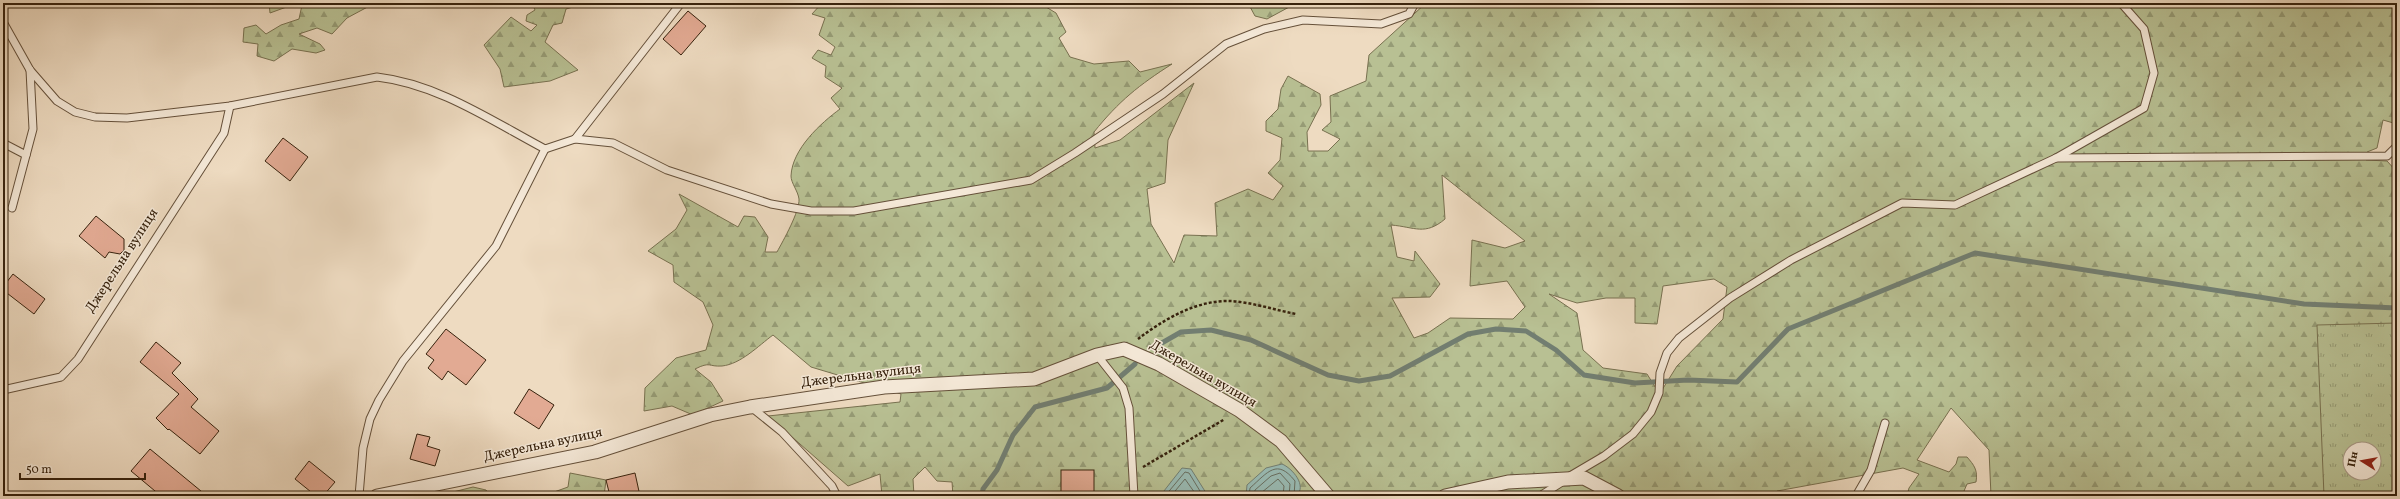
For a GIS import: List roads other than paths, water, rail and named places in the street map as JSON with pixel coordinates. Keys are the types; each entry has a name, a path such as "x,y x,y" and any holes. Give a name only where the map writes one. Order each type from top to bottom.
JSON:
{"street":[{"name":"Джерельна вулиця","path":"377,496 595,452 710,415 750,407 884,387 1034,379 1097,355 1124,349 1159,364 1239,410 1281,441 1328,496"},
{"path":"1445,496 1508,482 1584,478 1618,496"}],"lane":[{"path":"576,139 681,3"},
{"path":"359,496 363,448 370,419 378,400 403,361 496,246 545,149 576,139 613,143 667,170 771,204 811,211 854,211 1031,180 1075,153 1163,94 1226,44 1264,29 1303,20 1382,24 1409,14 1415,3"},
{"path":"1540,496 1604,456 1633,434 1651,412 1659,392 1660,373 1667,353 1680,338 1730,298 1791,260 1902,203 1955,205 2056,158 2144,108 2154,73 2144,29 2121,3"},
{"path":"3,22 30,70 57,101 75,112 95,117 127,118 230,106 378,77 399,79 450,98 545,149"},
{"path":"12,208 33,129 30,70"},
{"name":"Джерельна вулиця","path":"3,390 61,377 78,358 224,133 230,106"},
{"path":"3,143 26,155"},
{"path":"2056,158 2387,156 2397,146"},
{"path":"1097,355 1123,388 1129,408 1134,496"},
{"path":"750,407 782,432 832,486 837,496"},
{"path":"1856,496 1871,470 1885,423"}],"water":[{"path":"1282,464 1290,469 1297,478 1300,487 1296,496 1246,496 1247,485 1266,468"},
{"path":"1182,468 1191,469 1208,496 1160,496"}],"waterway":[{"path":"1153,348 1181,332 1211,330 1251,340 1328,375 1359,381 1390,376 1468,334 1496,329 1526,331 1556,350 1584,375 1635,383 1688,380 1737,382 1788,329 1975,253 2304,304 2397,308"},
{"path":"982,496 983,489 997,470 1013,435 1035,407 1107,388 1135,364"}]}
